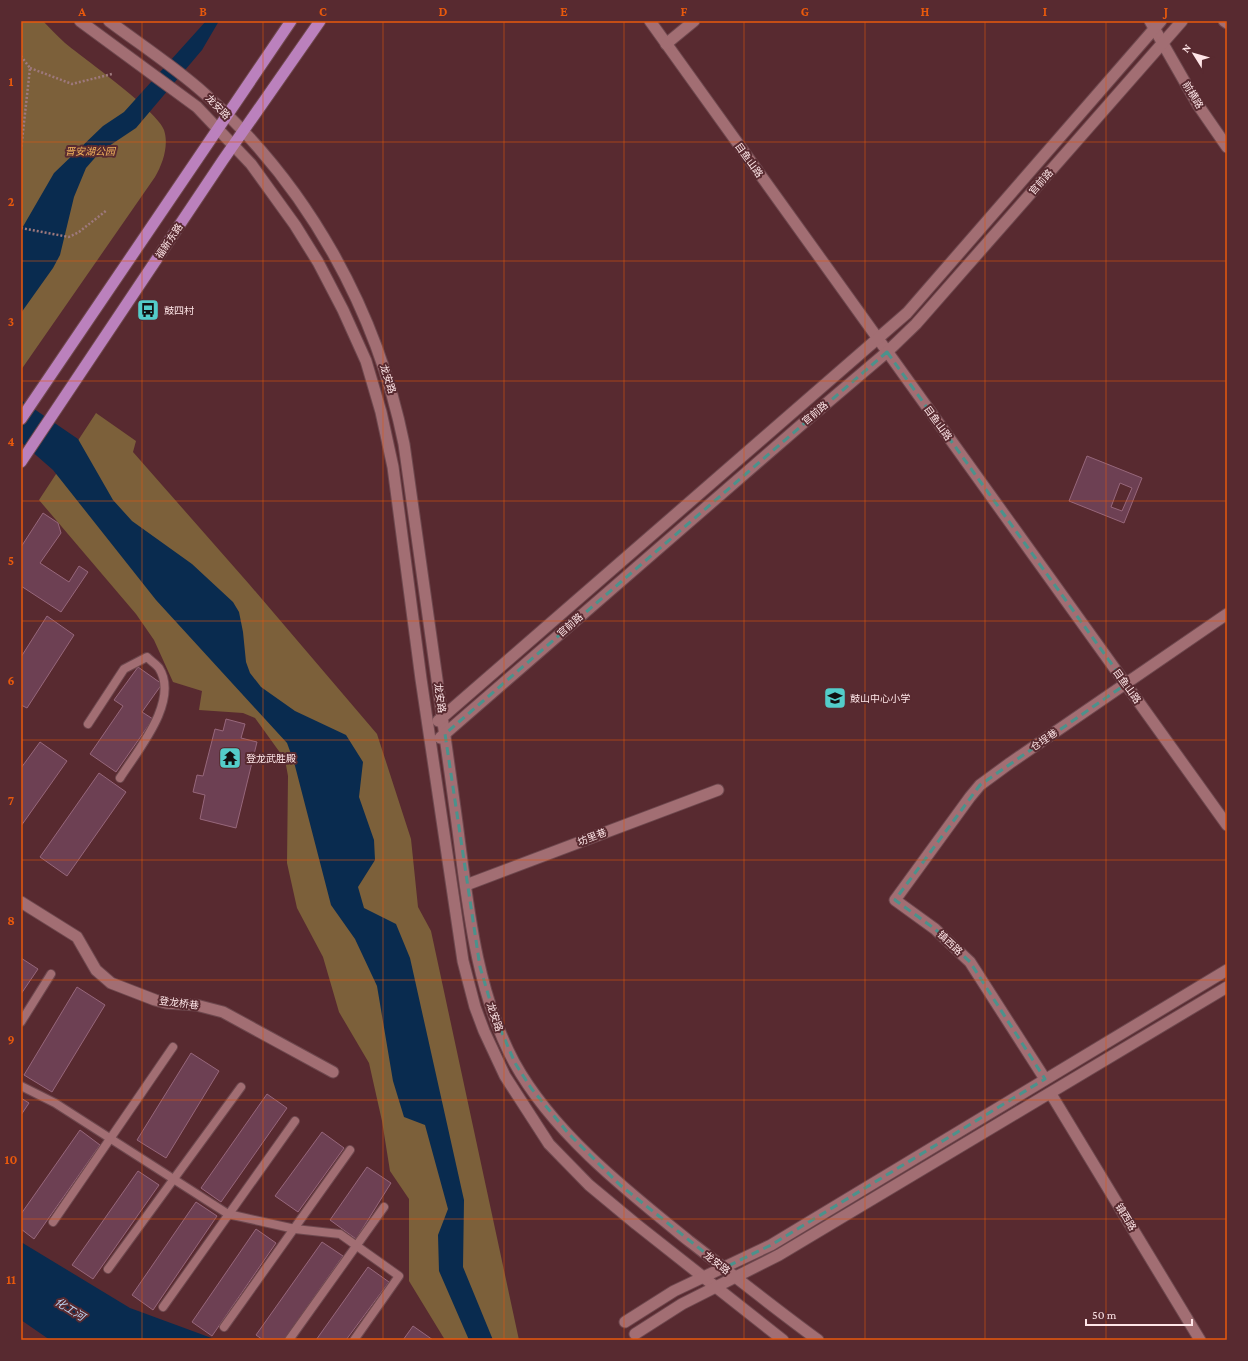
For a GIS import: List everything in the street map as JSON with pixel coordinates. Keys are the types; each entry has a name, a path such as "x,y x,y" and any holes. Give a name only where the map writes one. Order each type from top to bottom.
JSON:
{"main road":[{"name":"龙安路","path":"80,21 174,88 197,107 251,164 295,225 337,297 366,361 381,412 393,467 428,729 463,961 482,1025 505,1076 535,1125 549,1144 568,1164 605,1199 783,1340"},
{"name":"龙安路","path":"109,21 205,94 266,157 305,206 317,226 360,305 384,364 397,409 404,444 466,885 480,967 494,1014 515,1063 531,1088 568,1132 620,1184 735,1277 818,1340"},
{"path":"21,419 291,21"},
{"name":"福新东路","path":"22,461 234,145 320,21"},
{"name":"目鱼山路","path":"650,21 1227,825"},
{"path":"666,44 694,21"},
{"name":"官前路","path":"431,746 887,352 916,324 1164,44 1182,21"},
{"name":"官前路","path":"428,729 878,340 907,313 1155,24"},
{"name":"前横路","path":"1155,24 1164,44 1198,105 1227,147"},
{"name":"仓埕巷","path":"895,900 960,810 980,786 1010,763 1227,614"},
{"name":"坊里巷","path":"466,885 718,790"},
{"name":"镇西路","path":"895,900 935,929 970,962 1046,1079"},
{"name":"登龙桥巷","path":"21,902 77,937 83,945 96,970 110,982 166,1003 196,1005 223,1012 334,1072"},
{"path":"625,1322 674,1291 771,1245 1227,970"},
{"path":"635,1334 682,1304 779,1255 1051,1094 1227,987"},
{"name":"镇西路","path":"1051,1094 1200,1340"}],"lane":[{"path":"88,724 124,669 147,658 159,667 165,684 160,715 120,778"},
{"path":"21,1022 51,974"},
{"path":"53,1222 173,1047"},
{"path":"21,1086 55,1103 228,1214 295,1229 340,1234 399,1276 354,1340"},
{"path":"108,1269 241,1087"},
{"path":"163,1307 295,1121"},
{"path":"224,1327 350,1150"},
{"path":"289,1340 384,1207"}],"path":[{"path":"21,56 30,68 72,84 112,74"},
{"path":"21,150 30,68"},
{"path":"21,228 69,237 79,232 107,210"}],"highlighted area":[{"path":"887,352 1126,684 980,785 895,900 935,929 970,962 1045,1079 771,1245 724,1268 620,1185 568,1133 531,1088 515,1063 494,1014 480,967 445,734"}],"green space":[{"name":"晋安湖公园","path":"21,21 43,21 65,43 149,110 159,121 164,130 166,142 163,160 155,177 21,370"},
{"path":"96,413 136,441 133,452 249,584 377,734 411,839 418,907 431,931 519,1340 445,1340 409,1281 409,1199 390,1171 382,1121 369,1063 339,1012 323,957 297,908 287,863 288,776 286,765 281,754 255,718 243,713 199,710 202,691 173,682 154,640 136,614 39,500"}],"water":[{"path":"206,21 219,21 202,50 136,128 100,152 86,168 74,197 60,255 53,268 21,313 21,230 54,173 103,126 124,112"},
{"path":"21,400 78,439 113,500 132,521 192,564 233,602 239,612 246,662 250,673 261,687 295,711 346,735 363,762 359,797 374,840 375,860 358,887 364,908 396,924 410,958 464,1200 463,1267 493,1340 469,1340 439,1271 438,1235 448,1209 425,1125 404,1117 393,1081 377,986 355,939 331,905 294,762 287,743 156,600 53,470 21,442"},
{"name":"化工河","path":"21,1242 130,1308 217,1340 50,1340 21,1320"}],"building":[{"path":"1087,456 1142,478 1124,523 1069,501","holes":["1120,483 1132,488 1122,511 1111,507"]},
{"path":"43,513 58,523 61,533 40,563 69,582 79,566 88,572 61,612 21,586 21,547"},
{"path":"47,616 74,635 27,708 21,705 21,657"},
{"path":"138,667 162,684 142,712 153,719 116,772 90,754 123,706 114,700"},
{"name":"登龙武胜殿","path":"226,719 245,724 241,738 257,742 236,828 200,819 205,795 193,792 197,775 203,776 215,729 223,731"},
{"path":"40,742 67,761 21,826 21,768"},
{"path":"99,773 126,792 67,876 40,857"},
{"path":"21,958 38,969 21,994"},
{"path":"77,987 105,1005 52,1092 24,1075"},
{"path":"191,1053 219,1071 166,1158 137,1140"},
{"path":"267,1094 287,1108 221,1202 201,1188"},
{"path":"21,1098 29,1103 21,1115"},
{"path":"80,1130 100,1145 34,1239 21,1229 21,1214"},
{"path":"322,1132 344,1148 298,1212 275,1196"},
{"path":"367,1167 391,1183 356,1239 330,1220"},
{"path":"138,1171 159,1185 93,1279 72,1265"},
{"path":"196,1202 217,1216 153,1310 132,1295"},
{"path":"256,1229 276,1243 212,1336 192,1322"},
{"path":"322,1242 343,1256 284,1340 263,1340 256,1335"},
{"path":"368,1267 389,1282 346,1340 316,1340"},
{"path":"413,1326 433,1340 403,1340"}],"place":[{"name":"鼓四村","path":"148,310"},
{"name":"鼓山中心小学","path":"835,698"},
{"name":"登龙武胜殿","path":"230,758"}]}
